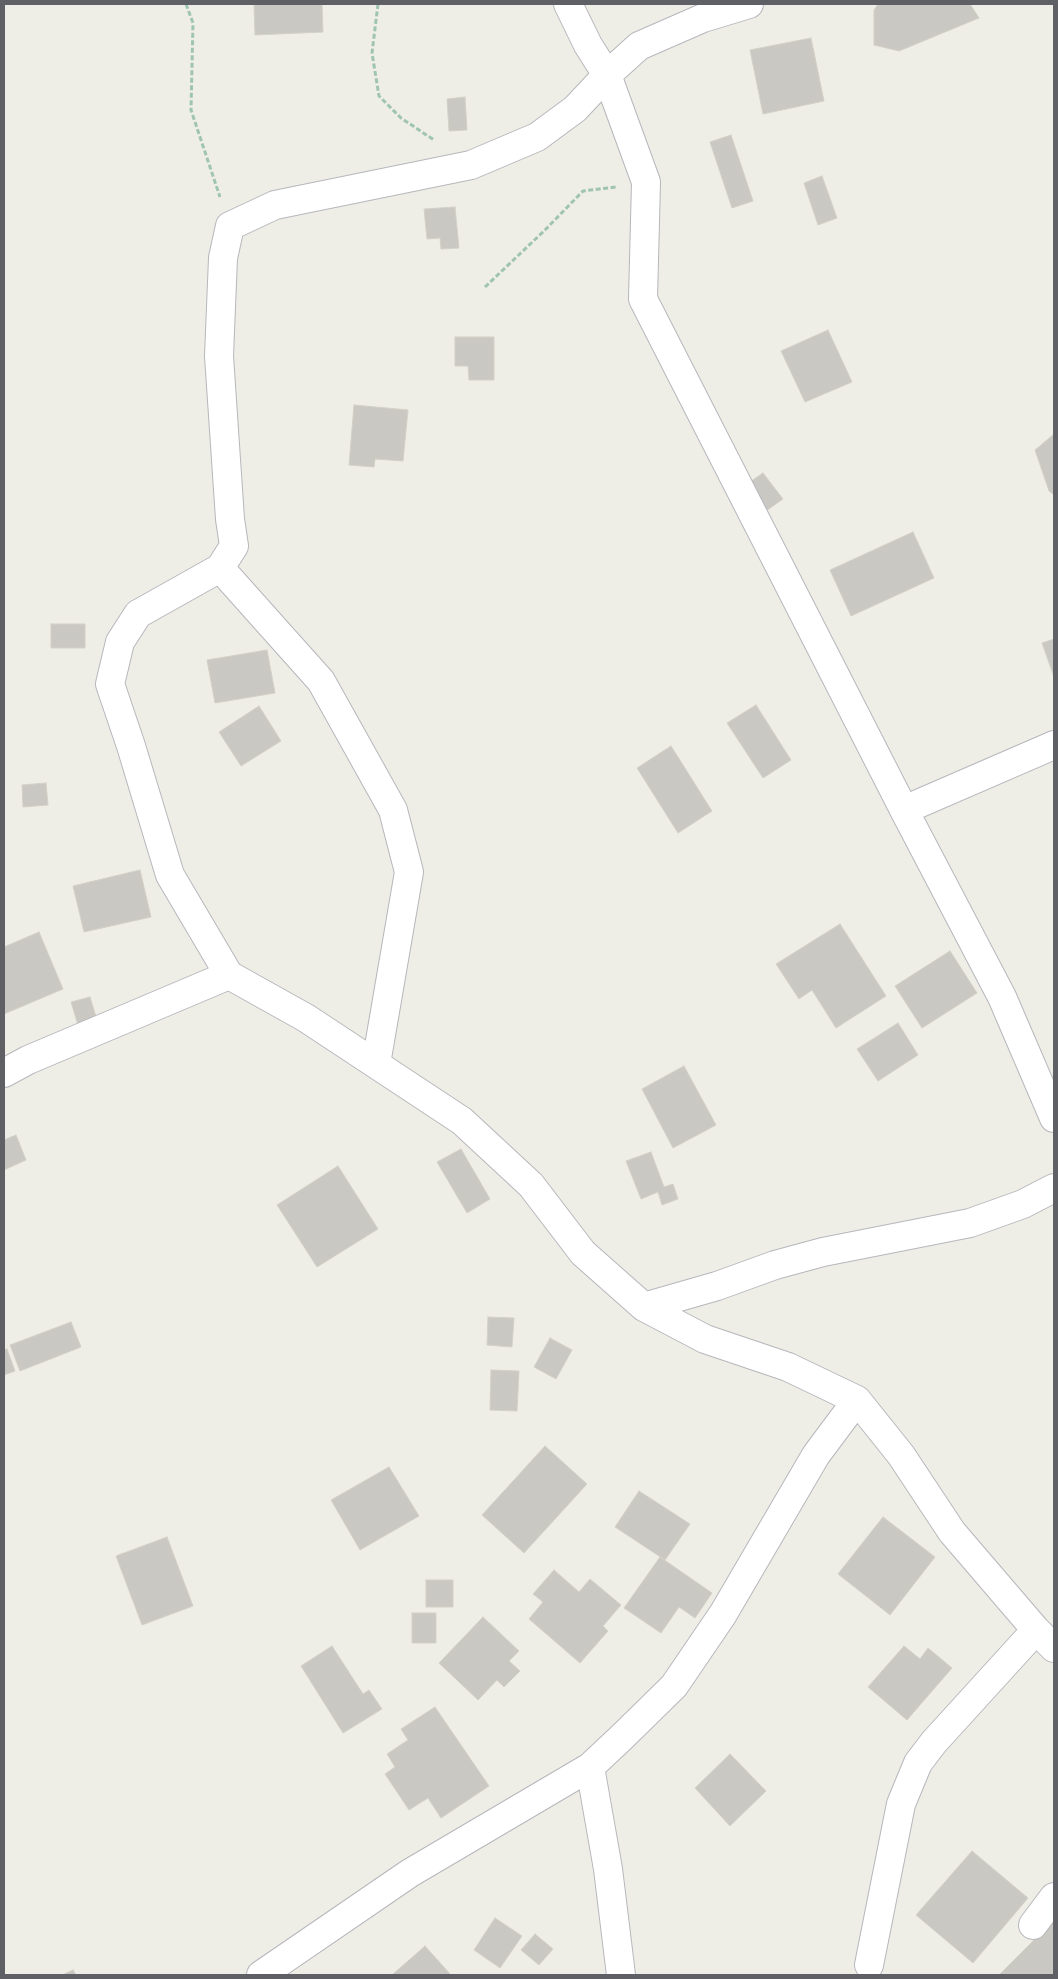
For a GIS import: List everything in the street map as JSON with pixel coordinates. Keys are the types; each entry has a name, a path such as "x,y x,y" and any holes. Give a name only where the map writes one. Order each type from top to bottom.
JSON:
{"street":[{"path":"568,4 588,44 607,75 646,182 643,300 1002,997 1054,1118"},
{"path":"749,4 703,18 639,46 607,75 575,109 537,137 472,165 275,205 230,226 223,258 219,356 230,519 234,546 220,568 138,614 120,642 110,684 170,875 229,975 306,1018 462,1121 531,1185 583,1254 644,1308 705,1339 788,1367 857,1400 901,1455 952,1532 1045,1639 934,1742 918,1763 901,1804 870,1965"},
{"path":"220,568 321,681 393,810 409,872 376,1064"},
{"path":"904,810 1054,745"},
{"path":"4,1073 28,1060 229,975"},
{"path":"644,1308 717,1286 785,1262 823,1252 970,1223 1023,1204 1054,1188"},
{"path":"261,1975 410,1872 590,1767 674,1686 723,1614 816,1455 857,1400"},
{"path":"590,1767 608,1869 621,1975"},
{"path":"1033,1926 1054,1897"}],"path":[{"path":"186,4 193,24 191,110 230,226"},
{"path":"378,4 372,53 379,96 401,118 472,165"},
{"path":"485,287 546,230 583,192 646,182"}],"building":[{"path":"254,4 322,4 323,32 255,35"},
{"path":"878,4 970,4 979,18 899,51 874,45 874,10"},
{"path":"811,38 824,101 763,114 750,50"},
{"path":"465,97 467,130 449,131 447,99"},
{"path":"731,135 753,201 732,208 710,142"},
{"path":"822,176 837,218 818,225 804,183"},
{"path":"455,207 459,248 441,249 440,238 427,239 424,209"},
{"path":"828,330 852,382 805,402 781,351"},
{"path":"455,337 494,337 494,380 469,380 468,366 455,366"},
{"path":"354,405 408,410 403,461 375,459 374,467 349,465"},
{"path":"1054,434 1054,495 1049,491 1035,450"},
{"path":"763,473 783,499 766,511 747,484"},
{"path":"913,532 934,578 851,616 830,570"},
{"path":"51,624 85,624 85,648 51,648"},
{"path":"1054,639 1054,677 1042,643"},
{"path":"267,650 275,693 215,703 207,660"},
{"path":"756,705 791,760 763,778 727,723"},
{"path":"259,706 281,741 241,766 219,732"},
{"path":"671,746 712,811 678,833 637,768"},
{"path":"46,783 48,805 23,807 22,785"},
{"path":"140,870 151,917 84,932 73,886"},
{"path":"840,924 886,996 836,1028 812,990 799,999 776,964"},
{"path":"39,932 63,989 4,1014 4,947"},
{"path":"950,951 977,993 922,1028 895,986"},
{"path":"90,997 97,1020 78,1025 71,1002"},
{"path":"898,1023 918,1055 878,1081 857,1049"},
{"path":"684,1066 716,1125 673,1148 642,1089"},
{"path":"16,1135 26,1160 4,1170 4,1140"},
{"path":"461,1149 490,1199 467,1213 437,1162"},
{"path":"651,1152 664,1187 673,1184 678,1199 662,1205 658,1192 641,1199 626,1161"},
{"path":"338,1166 378,1229 317,1267 277,1205"},
{"path":"488,1317 514,1318 512,1347 487,1345"},
{"path":"71,1322 81,1347 20,1371 10,1345"},
{"path":"550,1338 572,1350 556,1379 534,1367"},
{"path":"7,1349 15,1371 4,1375 4,1350"},
{"path":"491,1370 519,1371 517,1411 490,1410"},
{"path":"545,1446 587,1484 524,1553 482,1515"},
{"path":"389,1467 419,1516 360,1550 331,1500"},
{"path":"639,1491 690,1524 665,1560 615,1527"},
{"path":"883,1517 935,1557 890,1615 838,1574"},
{"path":"167,1537 193,1606 142,1625 116,1556"},
{"path":"660,1557 712,1593 695,1618 679,1607 661,1633 624,1608"},
{"path":"554,1570 579,1592 590,1579 621,1605 603,1626 608,1631 580,1663 529,1619 543,1602 533,1594"},
{"path":"426,1580 453,1580 453,1607 426,1607"},
{"path":"412,1613 436,1613 436,1643 412,1643"},
{"path":"483,1617 519,1651 509,1661 520,1671 504,1687 497,1680 478,1700 439,1663"},
{"path":"332,1646 363,1694 369,1690 382,1709 343,1733 301,1666"},
{"path":"904,1646 920,1659 928,1648 952,1668 907,1720 868,1687"},
{"path":"435,1707 489,1786 441,1818 428,1798 409,1810 385,1774 395,1767 387,1754 408,1740 401,1729"},
{"path":"730,1754 766,1791 730,1826 695,1788"},
{"path":"972,1851 1028,1898 973,1963 916,1915"},
{"path":"495,1918 522,1936 500,1968 474,1950"},
{"path":"1054,1920 1054,1975 999,1975"},
{"path":"535,1934 553,1949 539,1965 521,1950"},
{"path":"425,1946 451,1975 392,1975"},
{"path":"73,1970 76,1975 62,1975"}]}
